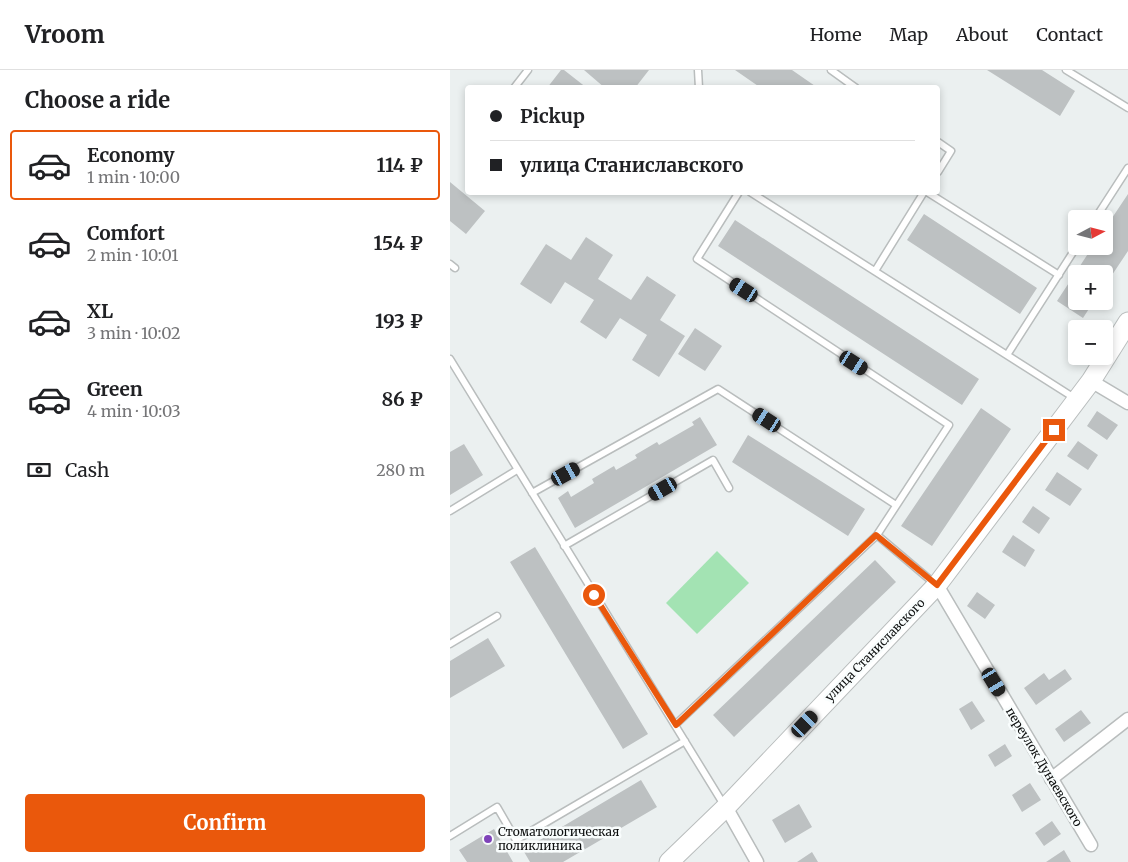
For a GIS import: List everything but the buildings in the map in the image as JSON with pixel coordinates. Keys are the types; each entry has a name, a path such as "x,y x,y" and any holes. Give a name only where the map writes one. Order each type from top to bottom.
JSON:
{"main road":[{"name":"улица Станиславского","path":"669,862 726,807 937,585 1077,399 1128,322"}],"street":[{"path":"1090,381 1128,403"},
{"name":"переулок Дунаевского","path":"937,585 1091,845"},
{"path":"1051,779 1128,719"},
{"path":"726,807 757,862"}],"lane":[{"path":"516,85 528,70"},
{"path":"698,70 699,85"},
{"path":"831,70 852,85"},
{"path":"1066,70 1128,108"},
{"path":"940,144 950,151 940,168"},
{"path":"1101,210 1128,168"},
{"path":"676,725 876,535 949,425 696,260 737,195"},
{"path":"755,195 1077,399"},
{"path":"875,271 924,195"},
{"path":"931,195 1059,275"},
{"path":"1008,355 1071,255"},
{"path":"450,359 726,807"},
{"path":"532,493 718,388 896,504"},
{"path":"564,546 713,460 729,488"},
{"path":"450,511 517,470"},
{"path":"876,535 937,585"},
{"path":"450,644 496,616"},
{"path":"450,836 497,808 516,840 685,741"}],"green space":[{"path":"717,551 749,583 697,634 666,603"}],"place":[{"name":"Стоматологическая поликлиника","path":"488,839"}],"route":[{"path":"594,595 676,725 876,535 937,585 1054,430"}]}
